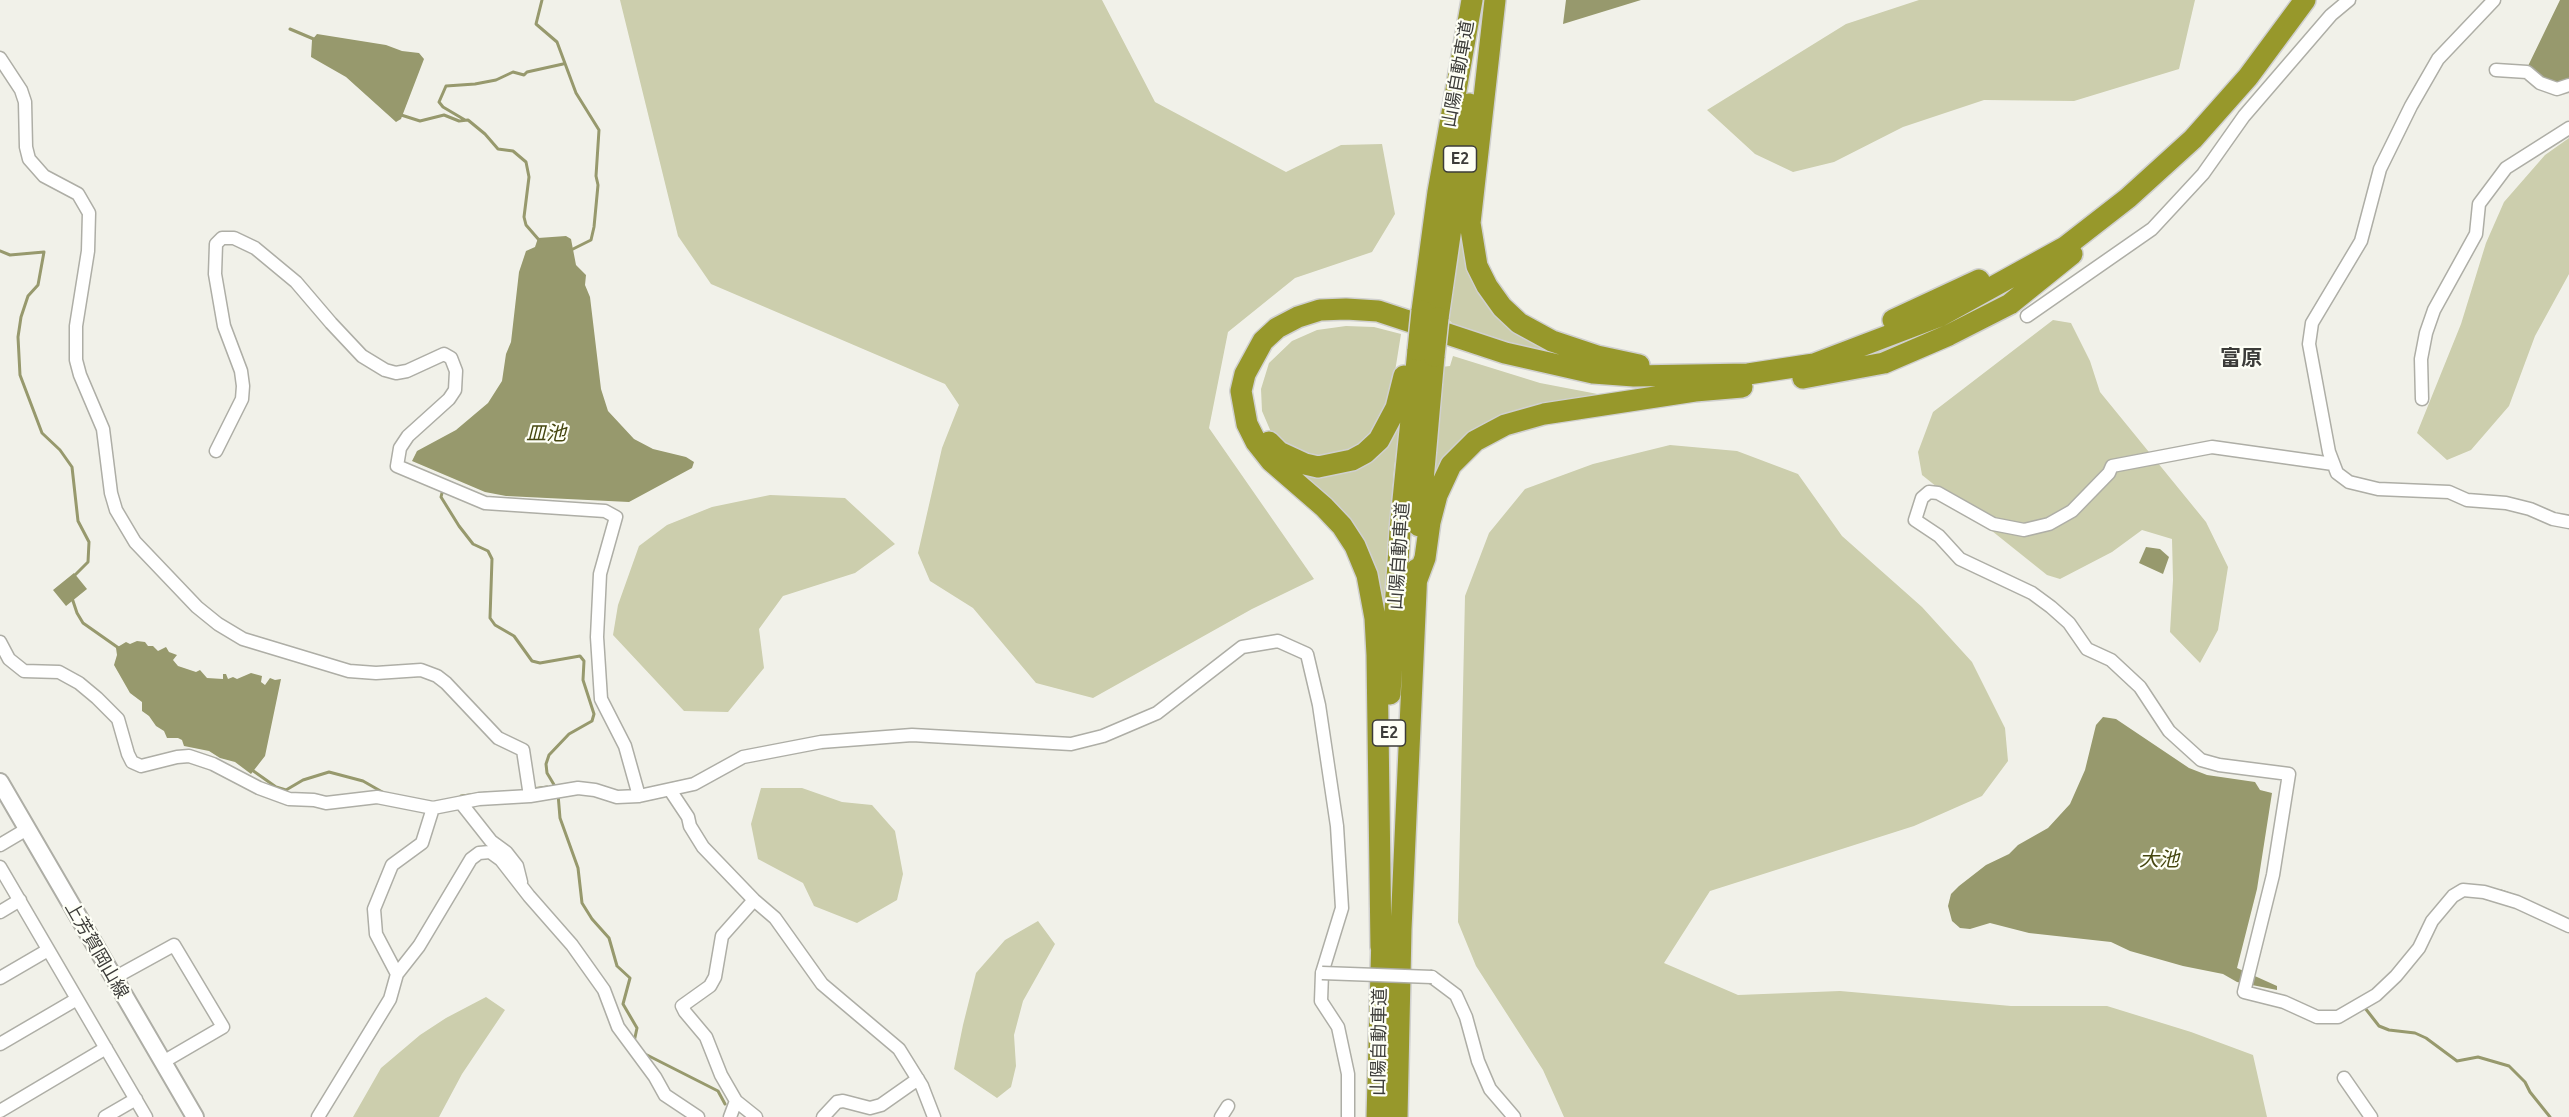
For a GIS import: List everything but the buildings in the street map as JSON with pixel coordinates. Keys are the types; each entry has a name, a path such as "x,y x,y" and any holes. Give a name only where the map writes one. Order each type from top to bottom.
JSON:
{"highway":[{"name":"山陽自動車道","path":"1430,315 1438,192 1472,0"},
{"name":"山陽自動車道","path":"1377,1117 1394,611 1420,351 1430,315 1488,0"},
{"path":"1495,0 1470,223 1477,266 1487,286 1502,307 1519,323 1552,341 1597,356 1698,383"},
{"path":"2068,251 2193,139 2248,77 2305,0"},
{"path":"1416,582 1425,558 1430,522 1437,495 1451,465 1475,441 1505,425 1544,414 1748,374 1817,370 1940,316 2068,251 2135,205 2200,145 2253,87 2317,0"},
{"path":"1381,947 1377,655 1375,618 1367,575 1355,546 1342,526 1324,507 1271,461 1256,442 1242,408 1241,391 1245,374 1253,357 1263,340 1277,328 1298,317 1320,310 1346,309 1378,311 1505,353 1593,373 1698,383"},
{"path":"1420,351 1402,389 1396,408 1379,440 1365,453 1352,460 1318,467 1290,459 1279,452 1268,440 1255,412 1252,395 1260,363 1280,339 1309,324 1328,320 1349,318 1401,327 1484,357 1542,373 1594,382 1698,383"},
{"name":"山陽自動車道","path":"1397,1117 1401,929 1416,582 1424,460 1420,351"}],"main road":[{"name":"上芳賀岡山線","path":"0,782 195,1117"}],"street":[{"path":"2027,316 2152,229 2203,174 2244,116 2331,15 2349,0"},
{"path":"2494,0 2438,59 2411,106 2380,170 2361,241 2312,323 2309,344 2333,464 2337,473 2349,482 2361,486 2449,492 2467,500 2506,503 2569,522"},
{"path":"0,58 21,90 25,102 26,147 29,159 44,176 78,194 89,213 88,251 76,326 76,360 103,429 111,493 116,510 135,542 197,607 218,624 243,639 349,670 376,673 421,670 446,682 498,738 523,750 529,792"},
{"path":"2496,70 2527,72 2540,83 2557,89 2569,86"},
{"path":"2422,399 2421,358 2426,333 2434,310 2476,234 2479,204 2506,168 2569,128"},
{"path":"216,451 242,399 243,386 241,371 224,327 215,274 216,244 222,238 243,241 263,255 296,282 362,356 385,370 407,371 444,354 451,358 456,371 455,390 449,399 408,436 400,448 397,466 485,503 604,511 616,516 600,574 597,637 601,699 626,746 639,796"},
{"path":"2333,464 2212,447 2112,466 2109,473 2072,511 2049,524 2024,530 1993,524 1938,493 1929,492 1922,498 1915,520 1939,536 1960,559 2032,593 2051,607 2069,623 2087,649 2111,660 2140,687 2169,731 2201,760 2219,765 2289,774 2273,875 2244,992 2284,1002 2317,1017 2338,1017 2376,995 2396,976 2420,948 2432,921 2453,896 2463,890 2484,892 2517,902 2569,926"},
{"path":"0,642 9,659 24,671 59,672 88,690 118,719 128,754 132,762 141,766 189,756 213,764 259,788 289,799 326,803 376,797 433,808 479,799 557,790 595,790 617,797 639,796 694,784 743,757 822,742 912,735 1071,744 1103,736 1157,713 1242,647 1278,641 1307,654 1319,705 1337,826 1342,908 1322,973 1321,1001 1338,1027 1348,1074 1348,1117"},
{"path":"670,790 688,817 690,826 703,847 754,900 775,918 822,984 899,1049 918,1079 934,1117"},
{"path":"461,803 491,841 506,852 517,866 521,883"},
{"path":"397,974 376,934 374,909 392,865 422,843 433,808"},
{"path":"0,845 27,829"},
{"path":"318,1117 390,999 397,974 419,946 471,859 479,853 490,852 501,860 572,945 604,990 618,1026 655,1077 665,1095 698,1117"},
{"path":"0,867 146,1117"},
{"path":"0,912 20,900"},
{"path":"754,900 722,936 715,977 710,986 682,1006 706,1037 721,1075 736,1101 756,1117"},
{"path":"114,978 174,945 223,1027 163,1062"},
{"path":"0,978 48,950"},
{"path":"1322,973 1432,976 1456,995 1466,1017 1478,1061 1490,1089 1514,1117"},
{"path":"0,1044 77,999"},
{"path":"0,1111 106,1048"},
{"path":"2344,1078 2371,1117"},
{"path":"823,1117 837,1102 843,1101 870,1108 881,1105 918,1079"},
{"path":"105,1117 136,1099"},
{"path":"730,1117 736,1101"},
{"path":"1221,1117 1228,1106"}],"shaded area":[{"path":"620,0 1102,0 1155,102 1286,172 1341,145 1382,144 1395,214 1372,252 1295,278 1228,332 1209,428 1314,579 1252,609 1093,698 1036,683 973,608 930,581 918,553 942,448 959,405 945,384 711,284 678,236"},
{"path":"1919,0 2195,0 2179,69 2074,101 1984,100 1903,127 1834,162 1793,172 1755,154 1707,110 1846,24"},
{"path":"2569,138 2569,274 2535,336 2509,406 2471,450 2447,460 2417,433 2461,324 2486,243 2504,202 2545,155"},
{"path":"1459,231 1467,232 1483,292 1596,361 1552,358 1455,326 1449,320"},
{"path":"2053,320 2071,323 2090,361 2100,392 2206,522 2228,567 2218,630 2200,663 2170,632 2173,580 2172,539 2142,530 2112,552 2060,579 2047,575 1922,475 1918,452 1933,412"},
{"path":"1346,326 1374,327 1401,334 1393,384 1384,412 1366,441 1339,456 1312,459 1287,448 1271,432 1262,411 1261,389 1269,363 1292,341 1317,330"},
{"path":"1453,356 1540,383 1608,396 1526,412 1432,491 1441,367 1450,366"},
{"path":"1397,424 1400,425 1394,469 1384,602 1378,601 1292,465 1311,472"},
{"path":"1670,445 1737,451 1798,474 1842,536 1922,607 1972,662 2005,728 2008,761 1982,796 1914,826 1710,891 1664,963 1738,995 1840,991 2011,1006 2107,1006 2191,1032 2253,1055 2267,1117 1564,1117 1543,1070 1476,966 1458,922 1465,596 1489,533 1525,489 1593,464"},
{"path":"770,495 845,498 895,544 855,573 783,596 759,629 764,668 728,712 684,711 613,635 618,605 639,546 667,525 712,507"},
{"path":"761,788 802,788 842,802 872,805 895,831 903,874 897,900 857,923 814,906 803,883 758,859 751,824"},
{"path":"1038,921 1055,944 1023,1001 1014,1035 1016,1066 1011,1087 997,1098 954,1069 963,1025 976,973 1005,940"},
{"path":"486,997 505,1010 462,1074 439,1117 353,1117 381,1068 420,1035"}],"water":[{"path":"1566,0 1641,0 1563,24"},
{"path":"2560,0 2569,0 2569,81 2560,84 2540,80 2528,66"},
{"path":"317,34 386,45 402,51 419,53 424,59 401,119 396,122 346,77 311,57 312,40"},
{"name":"皿池","path":"566,236 571,239 576,265 586,275 585,285 590,297 601,389 608,411 634,439 653,449 686,457 694,462 692,468 629,502 506,496 485,492 412,461 417,451 456,430 488,403 502,381 506,354 511,342 519,272 526,251 535,247 538,238"},
{"path":"2146,547 2160,549 2169,557 2163,574 2139,563"},
{"path":"74,573 87,589 66,606 53,590"},
{"path":"137,641 145,642 158,651 166,647 169,652 177,655 173,660 178,666 196,672 200,670 207,678 223,679 223,674 226,674 228,679 233,677 237,679 251,673 262,676 261,682 265,685 270,678 281,679 265,756 251,774 235,762 220,758 209,751 184,746 182,740 178,738 167,738 164,731 142,711 142,702 130,693 114,665 117,655 116,648 126,642 130,644"},
{"name":"大池","path":"2103,717 2116,719 2189,768 2207,775 2255,782 2260,790 2272,793 2257,889 2237,968 2277,986 2277,990 2237,982 2223,974 2183,966 2130,951 2111,942 2029,933 1990,923 1970,929 1960,928 1952,921 1948,906 1951,894 1959,886 1986,865 2009,854 2018,845 2048,828 2070,804 2085,770 2096,725"}],"waterway":[{"path":"542,0 536,24 557,42 576,93 599,130 596,176 598,185 591,240 571,250"},
{"path":"290,29 316,40"},
{"path":"465,120 443,107 439,102 446,86 496,80 513,72 524,75 527,72 563,64"},
{"path":"398,114 420,121 444,115 459,121 468,120 498,149 513,151 526,162 529,177 524,217 526,225 539,240"},
{"path":"0,251 10,255 44,252 38,285 28,296 21,317 18,337 20,375 42,433 60,450 72,467 78,521 89,542 88,562 73,577"},
{"path":"443,489 441,497 459,526 473,544 488,551 492,559 490,618 495,625 514,636 532,661 540,663 580,656 584,661 583,680 594,714 592,721 569,734 549,755 546,764 547,773 556,788"},
{"path":"72,598 83,623 120,649"},
{"path":"252,770 276,787 286,790 303,780 329,772 363,781 384,793"},
{"path":"532,789 547,787"},
{"path":"461,796 487,793"},
{"path":"558,794 560,818 578,868 582,903 592,919 609,938 617,966 630,978 623,1004 637,1028 634,1042"},
{"path":"2501,891 2515,896"},
{"path":"2365,1008 2379,1026 2389,1030 2415,1033 2426,1038 2457,1061 2478,1057 2509,1066 2525,1082 2550,1117"},
{"path":"645,1054 718,1091 725,1104"}],"district":[{"name":"富原","path":"2241,358"}]}
